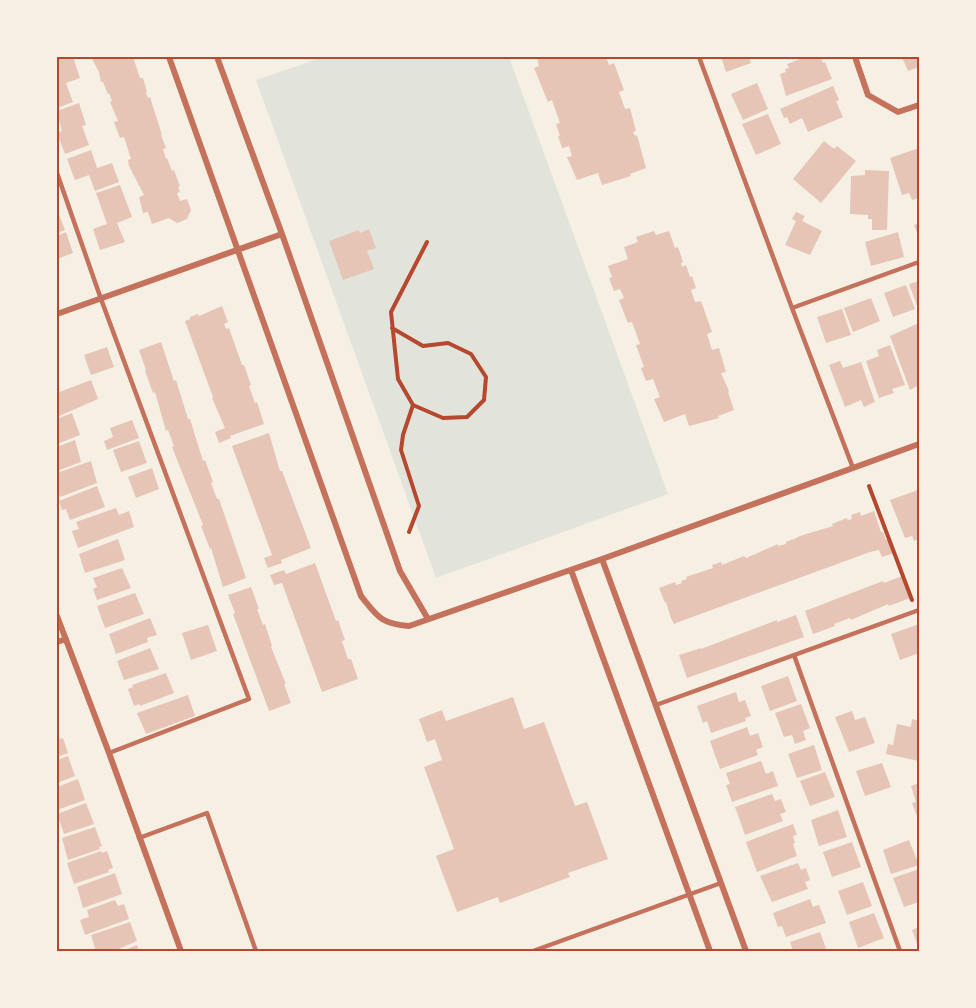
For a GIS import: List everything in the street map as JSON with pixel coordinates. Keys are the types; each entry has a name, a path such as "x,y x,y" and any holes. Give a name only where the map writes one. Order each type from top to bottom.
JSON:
{"street":[{"path":"217,57 282,234 400,571 428,619"},
{"path":"855,57 868,95 898,112 919,105"},
{"path":"171,58 362,596 377,616 390,625 409,626 603,559 919,444"},
{"path":"57,314 282,234"},
{"path":"603,559 746,951"},
{"path":"571,570 710,951"},
{"path":"57,616 181,951"},
{"path":"57,642 66,639"}],"lane":[{"path":"699,57 853,468"},
{"path":"57,173 100,298 249,699 109,753"},
{"path":"792,308 919,262"},
{"path":"656,705 918,610"},
{"path":"794,655 900,951"},
{"path":"140,838 207,813 256,951"},
{"path":"533,951 721,883"}],"path":[{"path":"392,328 423,345 448,344 471,354 486,377 484,400 467,417 442,418 413,405 398,379 392,328 391,312 427,242"},
{"path":"409,531 419,506 401,450 403,435 413,405"},
{"path":"869,486 918,610"}],"shaded area":[{"path":"323,57 509,57 668,494 436,578 256,80"}],"building":[{"path":"57,57 73,57 80,78 66,83 73,102 57,108"},
{"path":"91,57 133,57 140,78 143,78 148,98 150,97 166,148 163,149 166,159 172,171 174,170 180,186 178,187 180,192 177,193 180,201 187,199 191,210 187,219 177,223 169,218 152,224 148,212 143,213 139,197 144,195 129,166 128,160 131,159 124,137 120,138 114,122 118,121 110,102 112,101 109,93 101,82 99,72"},
{"path":"537,57 606,57 609,65 614,63 624,90 619,92 625,109 630,108 636,131 633,132 635,136 637,135 646,168 630,174 631,176 602,185 598,173 577,180 567,157 572,156 569,146 562,148 558,136 560,136 556,124 560,123 552,100 548,102 534,68 539,66"},
{"path":"721,57 749,57 751,63 726,72"},
{"path":"806,57 820,57 823,63 825,62 832,79 786,96 780,74 789,68 787,64"},
{"path":"902,57 919,57 919,67 908,71"},
{"path":"757,83 768,109 743,120 731,94"},
{"path":"833,86 843,117 808,132 802,118 790,124 787,117 784,118 780,109"},
{"path":"79,103 86,125 82,126 89,145 65,154 57,133 62,131 57,111"},
{"path":"768,114 781,144 756,155 742,124"},
{"path":"824,141 834,149 837,146 856,161 821,203 793,179"},
{"path":"919,148 919,198 912,200 909,193 902,195 890,158"},
{"path":"91,150 97,168 112,163 119,182 95,191 89,175 75,180 67,159"},
{"path":"865,170 889,171 887,230 872,230 872,219 868,219 868,215 850,214 851,176 865,175"},
{"path":"120,185 132,217 117,223 125,242 100,250 93,229 107,224 96,193"},
{"path":"57,210 65,230 57,233"},
{"path":"796,212 805,216 802,221 822,231 810,255 785,245 796,221 792,219"},
{"path":"919,223 919,238 914,225"},
{"path":"369,229 376,248 367,251 374,269 343,280 329,241 359,230 360,233"},
{"path":"654,231 656,235 669,231 675,248 678,247 683,262 682,267 686,265 690,277 692,276 696,288 691,290 695,302 701,301 712,332 707,334 712,350 719,348 726,372 721,373 734,410 718,416 719,418 689,426 685,414 664,422 654,399 660,397 653,379 646,381 641,368 644,367 636,345 640,344 632,322 628,323 619,300 624,298 620,289 614,291 609,278 612,277 608,266 628,259 624,247 638,242 636,237"},
{"path":"66,232 73,253 57,259 57,236"},
{"path":"898,232 904,257 871,266 865,242"},
{"path":"919,281 919,311 909,284"},
{"path":"906,285 915,309 893,317 884,293"},
{"path":"871,298 880,321 853,332 844,308"},
{"path":"222,306 228,322 224,324 226,329 229,328 242,365 244,365 251,385 249,386 264,424 230,436 231,438 219,443 215,432 225,428 185,321 190,317 198,314 199,316"},
{"path":"842,309 851,335 826,343 817,317"},
{"path":"919,323 919,385 910,390 890,336"},
{"path":"161,342 246,578 223,587 211,548 201,526 203,525 172,447 174,446 168,430 166,431 155,392 153,393 139,350"},
{"path":"890,345 905,385 892,389 894,393 879,398 866,361 879,356 877,350"},
{"path":"107,347 114,367 91,375 84,355"},
{"path":"840,361 843,368 861,362 875,402 864,407 861,400 845,407 829,365"},
{"path":"91,380 98,399 57,417 57,393"},
{"path":"72,413 80,435 57,444 57,419"},
{"path":"132,420 139,438 107,450 104,441 113,437 110,428"},
{"path":"269,433 280,471 282,471 311,548 268,568 264,558 272,555 232,446"},
{"path":"75,440 81,462 57,471 57,447"},
{"path":"139,441 147,463 121,472 113,450"},
{"path":"91,461 97,483 60,497 57,490 57,473"},
{"path":"152,468 159,489 136,498 128,477"},
{"path":"97,486 105,507 70,520 66,509 62,510 59,501"},
{"path":"918,490 919,539 914,541 912,536 905,538 890,500"},
{"path":"116,508 119,515 129,511 134,527 78,548 72,531 79,529 76,522"},
{"path":"874,511 881,532 886,540 889,539 894,553 882,557 879,550 870,552 674,624 659,588 675,582 676,585 682,583 681,581 687,579 686,577 713,568 712,565 721,562 722,565 744,556 746,558 778,544 778,546 786,544 793,539 795,541 794,539 800,536 833,526 832,524 847,518 852,519 851,515 860,512 861,516"},
{"path":"118,539 125,560 85,573 79,554"},
{"path":"315,563 345,640 342,641 348,659 351,659 358,679 322,692 282,583 274,585 270,575 284,570 286,574"},
{"path":"122,568 131,588 97,600 93,589 97,587 93,578"},
{"path":"902,576 910,598 889,606 888,604 851,620 850,618 813,634 805,611"},
{"path":"251,587 291,703 269,711 228,595"},
{"path":"135,593 144,614 105,628 97,606"},
{"path":"796,615 804,637 687,678 679,655"},
{"path":"150,618 157,635 147,638 148,642 116,654 109,634"},
{"path":"919,624 919,653 900,660 891,634"},
{"path":"208,625 217,651 191,660 182,633"},
{"path":"150,648 159,669 124,680 117,661"},
{"path":"166,673 174,693 140,706 139,704 134,706 128,689 133,687 132,685"},
{"path":"788,676 797,701 770,711 761,686"},
{"path":"736,692 739,702 745,700 751,716 745,718 746,721 711,733 707,721 703,723 697,706"},
{"path":"188,695 195,716 146,734 137,713"},
{"path":"513,697 524,729 544,722 575,806 587,802 608,859 568,873 570,877 500,903 498,897 457,912 436,856 454,849 424,767 442,760 435,739 427,742 419,719 442,710 446,721"},
{"path":"801,704 810,728 803,731 806,740 795,744 792,735 784,737 775,713"},
{"path":"852,711 855,720 865,717 875,743 849,752 835,717"},
{"path":"912,719 919,721 919,761 886,754 888,744 893,745 897,724 911,727"},
{"path":"747,727 750,736 758,733 763,747 756,750 758,755 720,769 710,741"},
{"path":"57,730 60,739 63,738 68,753 57,757"},
{"path":"814,745 822,770 797,778 788,754"},
{"path":"68,756 75,776 57,783 57,760"},
{"path":"761,761 766,774 773,771 778,786 732,802 726,785 730,784 726,773"},
{"path":"882,763 891,787 865,796 856,771"},
{"path":"825,772 835,797 810,806 800,781"},
{"path":"78,779 85,800 57,810 57,787"},
{"path":"919,783 919,821 912,803 916,802 911,786"},
{"path":"772,794 775,801 781,799 786,812 780,814 783,821 745,835 735,807"},
{"path":"86,803 94,824 64,834 57,814"},
{"path":"838,810 847,837 819,846 811,820"},
{"path":"793,824 797,835 793,836 795,843 793,844 797,856 757,872 746,842"},
{"path":"95,827 102,846 99,847 100,849 68,860 62,838"},
{"path":"909,840 919,865 891,874 883,850"},
{"path":"852,842 861,867 832,877 823,852"},
{"path":"101,851 102,853 107,851 113,868 108,870 109,872 74,884 67,863"},
{"path":"798,863 801,870 806,868 810,880 805,882 808,889 772,902 760,876"},
{"path":"919,869 919,902 904,907 893,878"},
{"path":"115,873 122,894 83,908 77,887"},
{"path":"863,882 872,906 847,915 838,891"},
{"path":"810,899 813,907 819,905 826,923 786,937 782,926 778,927 773,913"},
{"path":"115,900 118,906 124,904 129,919 85,935 80,920 89,917 87,910"},
{"path":"874,913 884,938 858,948 849,922"},
{"path":"130,922 137,941 114,951 96,951 91,935"},
{"path":"919,927 919,949 912,930"},
{"path":"820,932 827,951 793,951 790,942"},
{"path":"137,945 139,951 123,951"}]}
